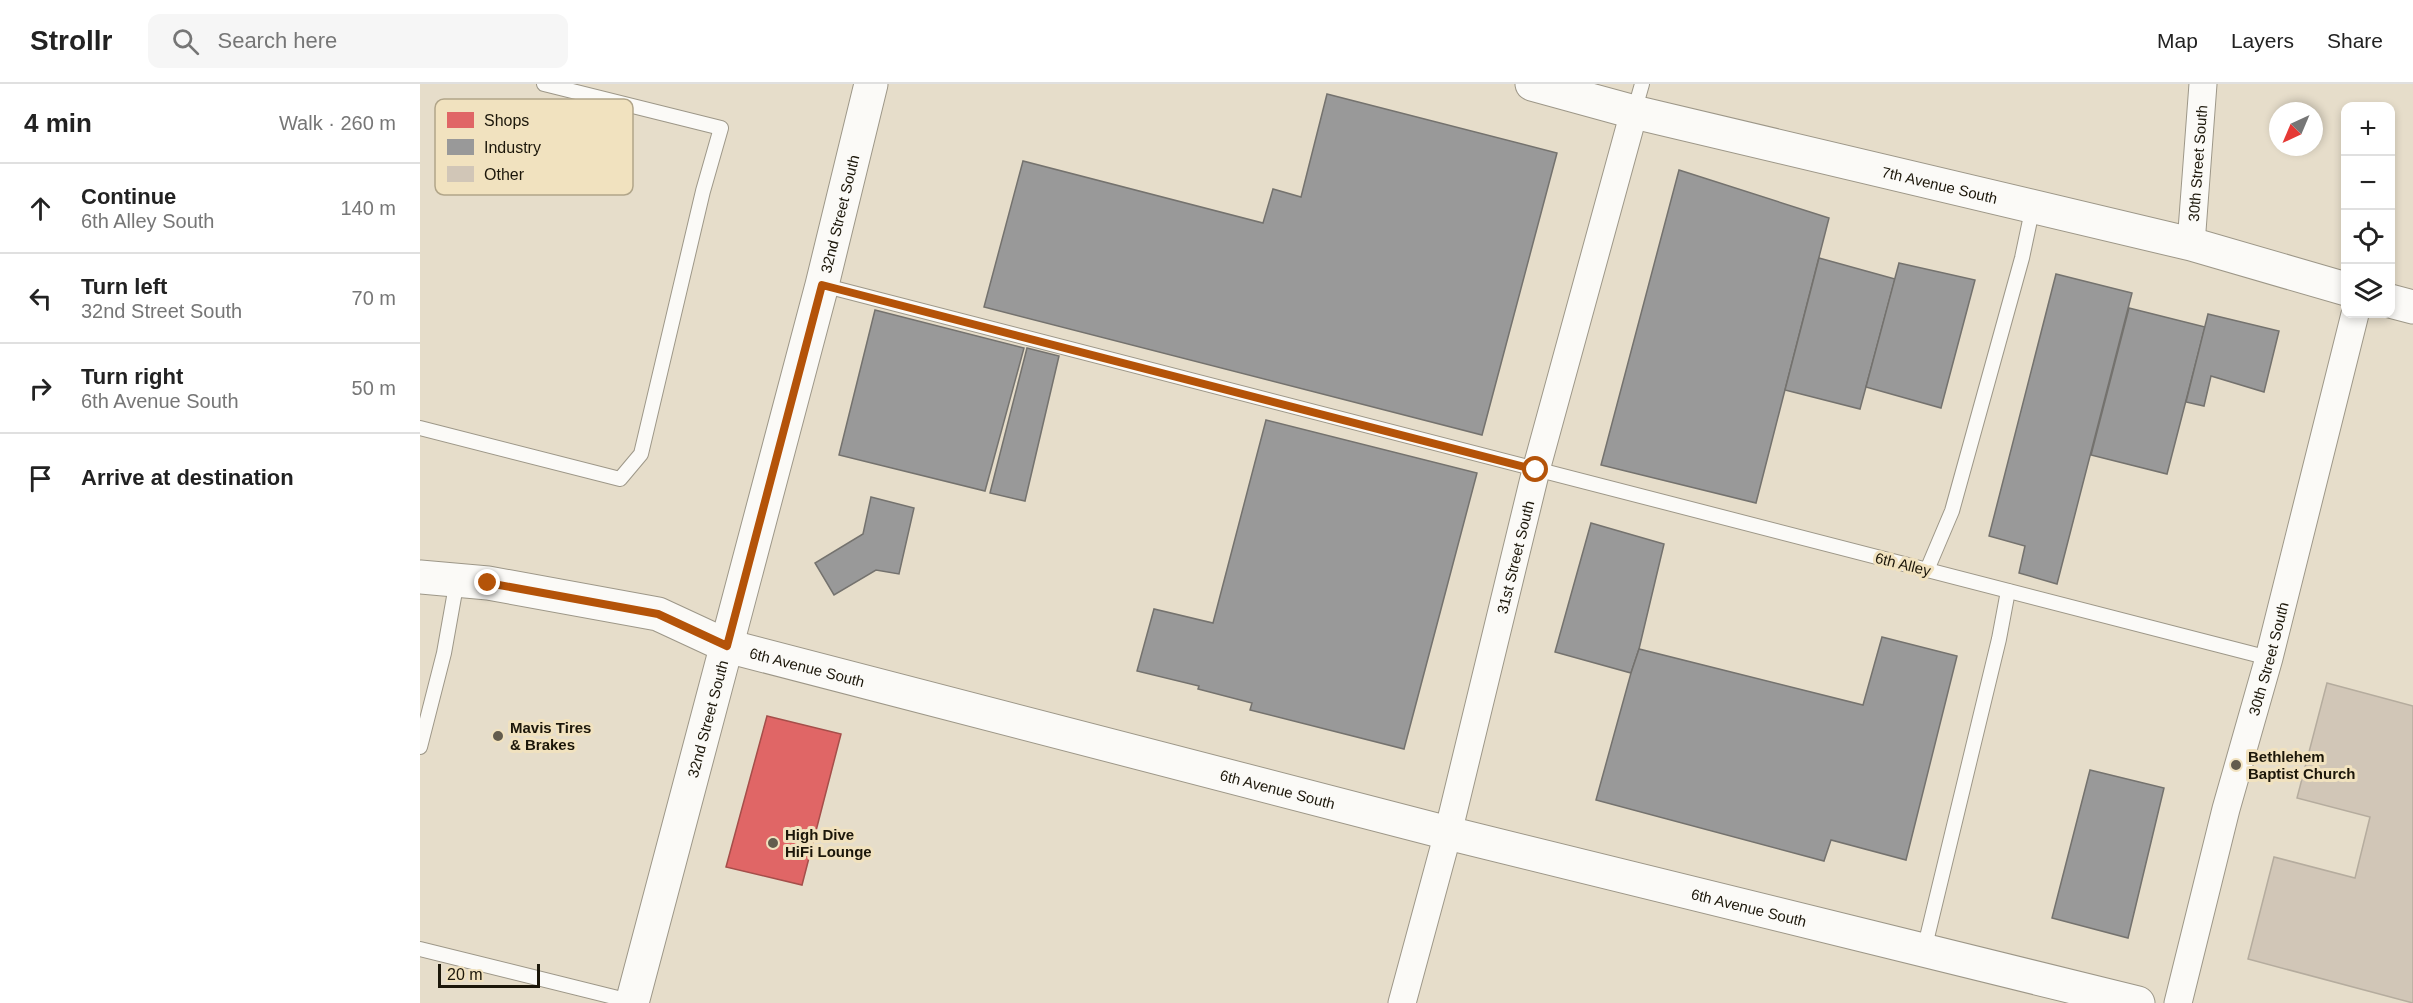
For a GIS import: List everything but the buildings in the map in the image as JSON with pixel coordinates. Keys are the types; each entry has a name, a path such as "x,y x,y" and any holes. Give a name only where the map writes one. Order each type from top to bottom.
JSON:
{"main road":[{"name":"32nd Street South","path":"633,1003 822,285 871,84"},
{"name":"7th Avenue South","path":"1532,84 1638,98 2033,206 2192,244 2341,288"},
{"path":"2395,302 2413,307"},
{"name":"6th Avenue South","path":"420,577 488,583 658,614 727,646 1448,833 2138,1003"}],"street":[{"name":"30th Street South","path":"2192,244 2203,84"},
{"name":"31st Street South","path":"1402,1003 1448,833 1536,470 1638,98"},
{"name":"30th Street South","path":"2178,1003 2226,809 2269,658 2354,318"}],"lane":[{"path":"544,84 604,99"},
{"path":"420,428 620,479 641,454 721,128 633,106"},
{"path":"1927,570 1952,511 2022,258 2033,206"},
{"name":"6th Alley","path":"822,285 2269,658"},
{"path":"420,747 444,653 457,580"},
{"path":"1924,950 2000,639 2008,591"},
{"path":"420,949 633,1003"}],"place":[{"name":"Mavis Tires & Brakes","path":"498,736"},
{"name":"Bethlehem Baptist Church","path":"2236,765"},
{"name":"High Dive HiFi Lounge","path":"773,843"}],"route":[{"path":"488,583 658,614 727,646 822,285 1536,470"}]}
